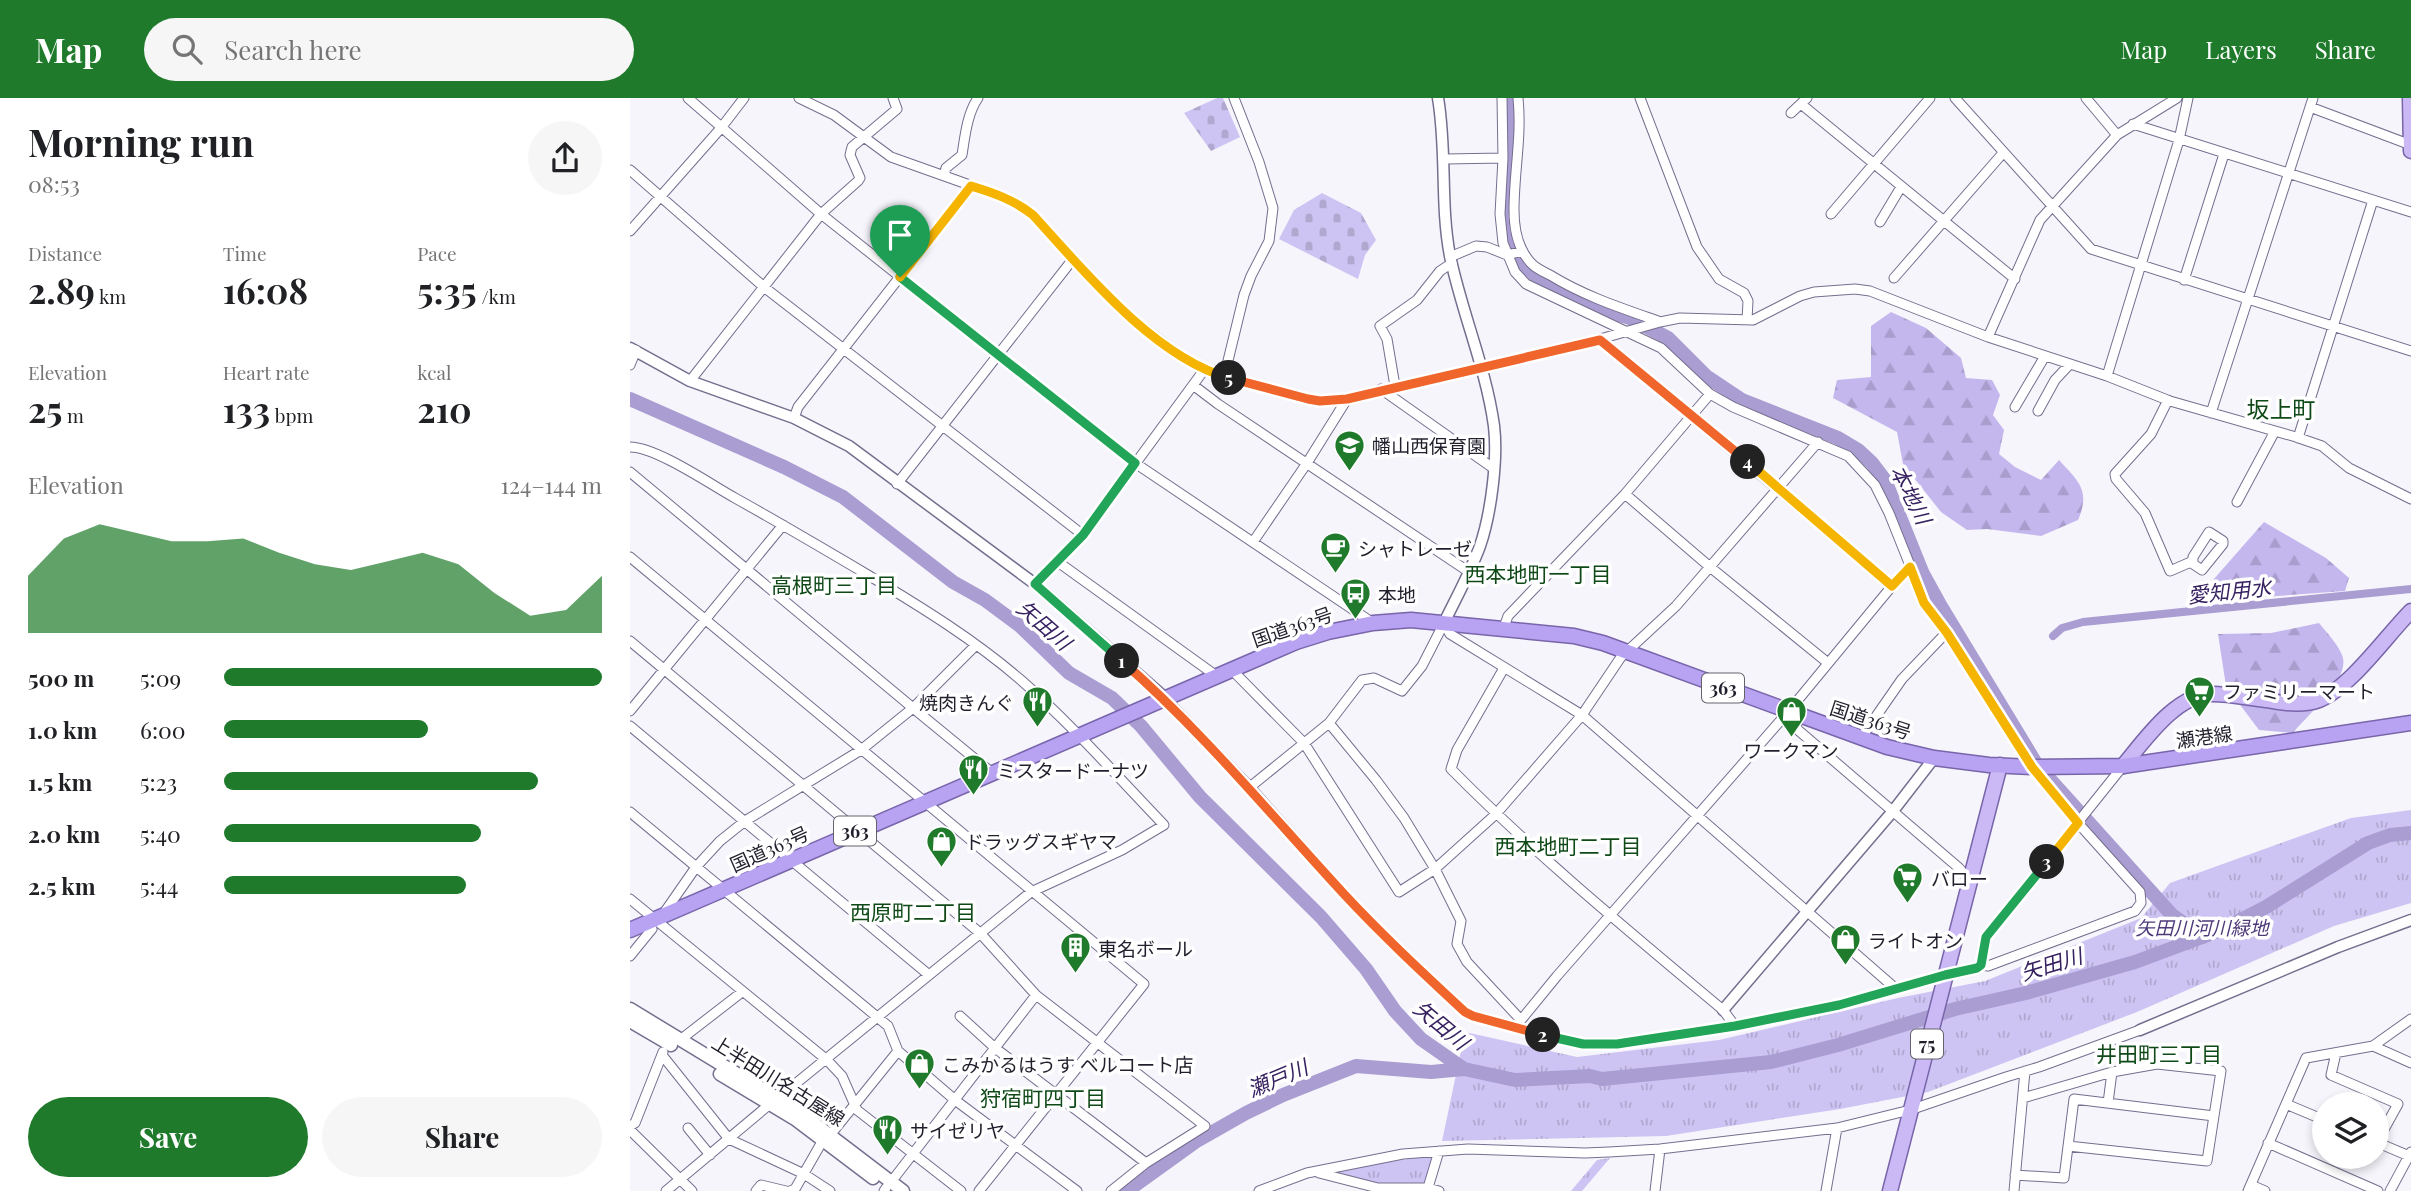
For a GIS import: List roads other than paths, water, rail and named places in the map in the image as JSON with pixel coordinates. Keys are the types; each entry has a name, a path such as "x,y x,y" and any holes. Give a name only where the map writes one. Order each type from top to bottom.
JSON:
{"highway":[{"name":"国道363号","path":"630,930 1215,675 1296,642 1373,623 1411,620 1574,636 1603,643 1887,747 1934,758 2000,765"},
{"name":"瀬港線","path":"2000,765 2123,766 2411,723"}],"main road":[{"path":"2410,98 2411,151"},
{"path":"2123,766 2169,714 2198,696 2210,694 2305,703 2319,700 2360,668 2411,611"},
{"name":"75","path":"1890,1191 2000,765"},
{"name":"上半田川名古屋線","path":"630,1009 670,1046"},
{"name":"上半田川名古屋線","path":"630,1021 670,1046 774,1101 827,1137 887,1188 903,1191"}],"street":[{"path":"688,98 821,214 1135,463 1373,623"},
{"path":"630,231 722,128 731,112 744,98"},
{"path":"799,98 834,115 891,157 1009,199 1022,207 1033,215 1121,310 1203,370 1308,399 1347,399 1600,340 1680,318 1752,320 1800,296 1828,290 1855,289 1870,291 1988,337 2107,376 2168,400 2322,446 2349,468 2411,499"},
{"path":"690,381 821,214 858,181 860,178 850,155 852,147 897,109 893,98"},
{"path":"968,98 973,108"},
{"path":"944,176 946,168 961,155 967,126 978,98"},
{"path":"1224,377 1244,295 1269,242 1273,208 1259,162 1234,98"},
{"path":"1250,787 1329,723 1362,680 1374,678 1402,691 1422,666 1480,545 1493,468 1494,429 1481,367 1451,260 1444,208 1445,159 1438,98"},
{"path":"632,356 690,381 794,418 849,446 1035,584 1161,699 1250,787 1343,893 1401,953 1465,1012 1517,1029 1583,1044 1605,1044 1735,1026 1839,1005 1944,978 1981,965 1988,966 2134,911 2141,903 2140,892 2078,823 1924,603 1875,485 1848,456 1733,407 1710,394 1661,348 1526,284 1515,272 1503,243 1500,214 1502,98"},
{"path":"1518,98 1519,141 1514,211 1517,239 1523,251 1533,265 1562,282 1607,303 1660,322"},
{"path":"1640,98 1697,247 1719,279 1744,293 1748,302 1747,320"},
{"path":"1831,214 1930,98"},
{"path":"1955,98 2091,249 2184,281 2411,351"},
{"path":"2086,98 2117,135"},
{"path":"1988,337 2040,220 2051,206 2117,135 2177,98"},
{"path":"2107,376 2179,140 2188,98"},
{"path":"1791,113 1804,101 1873,164 2015,279"},
{"path":"2211,413 2311,102 2411,145"},
{"path":"2133,124 2411,212"},
{"path":"1894,278 2003,153"},
{"path":"2184,281 2224,154"},
{"path":"1445,159 1503,158"},
{"path":"630,170 764,287 1083,535"},
{"path":"794,418 798,407 971,186"},
{"path":"1880,222 1901,187"},
{"path":"2298,438 2373,200"},
{"path":"1395,386 1387,339 1380,326 1418,300 1451,260 1476,246 1487,247 1507,255 1523,251"},
{"path":"897,484 1073,259"},
{"path":"1600,340 1779,488 1892,586"},
{"path":"2015,407 2045,356"},
{"path":"2038,411 2055,380 2070,364"},
{"path":"1035,584 1083,535 1203,370"},
{"path":"1193,385 1469,572"},
{"path":"1381,389 1493,468"},
{"path":"1503,629 1508,616 1625,494 1690,414 1710,394"},
{"path":"1253,542 1347,399"},
{"path":"2168,400 2151,434 2115,474 2116,479 2145,513 2170,571 2193,561"},
{"path":"2237,502 2275,430"},
{"path":"1231,669 1304,743 1399,892 1435,869 1496,814 1582,715 1627,652 1676,606 1818,442"},
{"path":"630,447 639,447 673,463 783,525 912,602 976,645 1020,680 1079,735 1164,825 1122,850 1031,892 666,1191"},
{"path":"630,472 991,772"},
{"path":"1625,494 1710,568 1828,663"},
{"path":"630,711 783,525"},
{"path":"630,557 1144,984 979,1191"},
{"path":"1058,562 1215,675"},
{"path":"1517,1029 1521,1020 1610,915 1788,712 1910,567"},
{"path":"1444,623 1450,634 1582,715 1896,989"},
{"path":"1861,738 1902,679 1947,633"},
{"path":"630,641 980,933 1036,995 1205,1125 1146,1163 1111,1191"},
{"path":"630,956 652,929 655,919 720,841 744,821 861,750 913,708 976,645"},
{"path":"1504,668 1457,750 1451,769 1496,814 1723,1010 1735,1026"},
{"path":"1788,712 1798,730 1959,868 1970,881"},
{"path":"1329,723 1397,809 1435,869 1461,920 1457,944 1467,962 1521,1020"},
{"path":"630,726 929,975"},
{"path":"1723,1010 1934,758"},
{"path":"1981,965 1986,937 2123,766"},
{"path":"630,812 888,1026 898,1051 955,1100 1077,1191"},
{"path":"630,899 827,1060 842,1076 854,1105 961,1191"},
{"path":"1259,1191 1307,1172 1375,1158 1439,1151 1468,1149 1585,1153 1660,1149 1837,1128 1911,1108 2140,1030 2276,972 2411,920"},
{"path":"692,1191 630,1128 635,1123 670,1046 742,992"},
{"path":"887,1188 1036,995"},
{"path":"960,1016 995,1048 1146,1163"},
{"path":"2265,1191 2249,1188 2306,1058 2372,1046 2411,1019"},
{"path":"670,1046 729,1139 804,1174 830,1191"},
{"path":"2372,1046 2411,1063"},
{"path":"756,1191 761,1185 788,1191 795,1189 827,1137 898,1051"},
{"path":"2336,1053 2331,1075 2370,1092"},
{"path":"2023,1098 2112,1072 2157,1064 2221,1071 2207,1161 2068,1146"},
{"path":"2014,1191 2025,1071"},
{"path":"2108,1103 2112,1072"},
{"path":"2015,1175 2064,1178 2074,1099 2214,1116"},
{"path":"2389,1100 2398,1104 2389,1120"},
{"path":"2286,1104 2312,1115"},
{"path":"688,1128 710,1155"},
{"path":"1826,1191 1837,1128"},
{"path":"2268,1143 2378,1191"},
{"path":"2389,1146 2410,1154 2390,1191"},
{"path":"1655,1191 1660,1149"},
{"path":"1427,1189 1439,1151"},
{"path":"1317,1172 1381,1190 1439,1191"}],"waterway":[{"name":"本地川","path":"1512,98 1514,110 1508,223 1511,249 1524,265 1537,277 1567,294 1602,310 1630,318 1668,338 1706,376 1742,400 1838,438 1858,450 1872,463 1885,480 1923,574 2037,765 2172,915 2203,937"},
{"name":"矢田川","path":"630,399 784,467 843,497 953,582 985,600 1020,626 1069,673 1112,698 1141,726 1200,797 1321,917 1366,969 1395,1011 1421,1039 1464,1069 1515,1080 1590,1076 1602,1079 1771,1062 1838,1045 1955,1009 2026,993 2135,962 2221,930 2266,907 2368,843 2390,835 2411,833"},
{"name":"愛知用水","path":"2053,636 2062,628 2083,622 2411,589"},
{"name":"瀬戸川","path":"1127,1191 1195,1142 1246,1113 1356,1066 1431,1072 1464,1069"}],"place":[{"name":"幡山西保育園","path":"1349,472"},
{"name":"シャトレーゼ","path":"1335,575"},
{"name":"本地","path":"1355,621"},
{"name":"ファミリーマート","path":"2200,718"},
{"name":"焼肉きんぐ","path":"1037,729"},
{"name":"ワークマン","path":"1791,738"},
{"name":"ミスタードーナツ","path":"974,797"},
{"name":"ドラッグスギヤマ","path":"942,868"},
{"name":"バロー","path":"1908,905"},
{"name":"ライトオン","path":"1845,967"},
{"name":"東名ボール","path":"1075,975"},
{"name":"こみかるはうす ベルコート店","path":"919,1091"},
{"name":"サイゼリヤ","path":"887,1157"}],"district":[{"name":"坂上町","path":"2281,408"},
{"name":"西本地町一丁目","path":"1538,573"},
{"name":"高根町三丁目","path":"834,584"},
{"name":"西本地町二丁目","path":"1568,845"},
{"name":"西原町二丁目","path":"913,911"},
{"name":"井田町三丁目","path":"2159,1053"},
{"name":"狩宿町四丁目","path":"1043,1097"}],"park label":[{"name":"矢田川河川緑地","path":"2202,927"}]}
